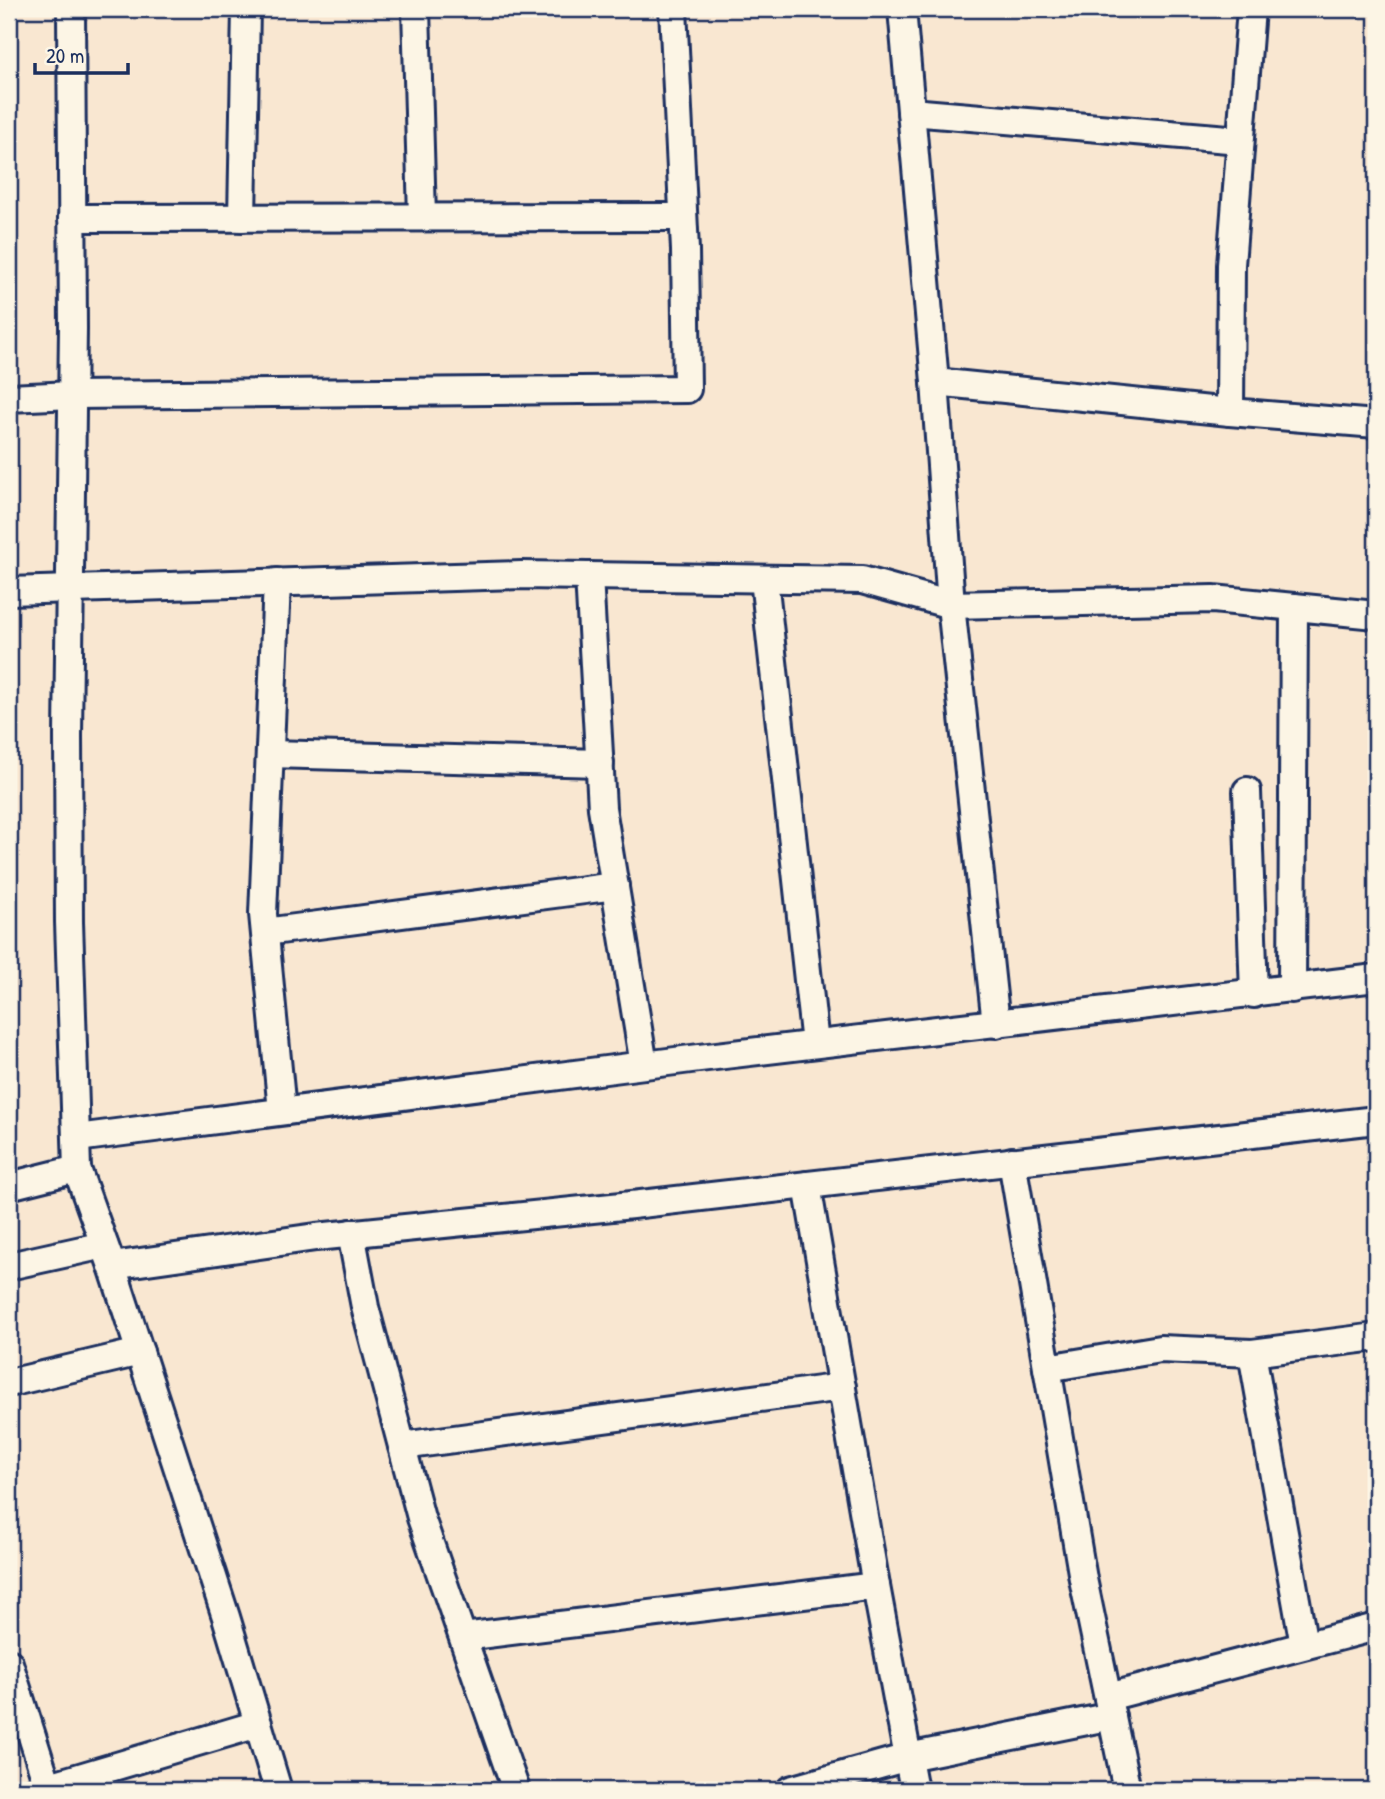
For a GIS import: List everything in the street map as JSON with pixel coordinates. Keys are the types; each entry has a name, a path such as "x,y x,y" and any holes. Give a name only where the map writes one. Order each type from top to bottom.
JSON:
{"street":[{"path":"71,9 72,395 68,736 69,909 77,1169 108,1255 226,1617 278,1790"},
{"path":"242,218 246,9"},
{"path":"416,9 422,217"},
{"path":"9,398 72,395 687,389 683,216 673,9"},
{"path":"902,9 935,382 951,605 996,1024"},
{"path":"1230,412 1231,265 1251,9"},
{"path":"911,112 1240,140"},
{"path":"72,218 683,216"},
{"path":"935,382 1376,424"},
{"path":"9,591 521,575 862,580 951,605 1213,599 1376,615"},
{"path":"589,576 602,808 644,1065"},
{"path":"764,579 815,1044"},
{"path":"277,582 263,914 282,1111"},
{"path":"1292,989 1294,607"},
{"path":"270,754 600,763"},
{"path":"1247,791 1254,994"},
{"path":"265,932 615,886"},
{"path":"77,1138 644,1065 1376,978"},
{"path":"9,1266 646,1203 1376,1120"},
{"path":"1012,1161 1083,1579 1126,1790"},
{"path":"9,1186 77,1169"},
{"path":"807,1185 914,1790"},
{"path":"351,1233 365,1307 421,1518 516,1790"},
{"path":"1047,1368 1160,1349 1252,1353 1376,1337"},
{"path":"9,1383 140,1352"},
{"path":"1252,1353 1304,1645"},
{"path":"402,1446 842,1387"},
{"path":"463,1637 876,1587"},
{"path":"790,1790 1110,1706 1304,1645 1376,1627"},
{"path":"9,1663 44,1789 258,1724"}]}
